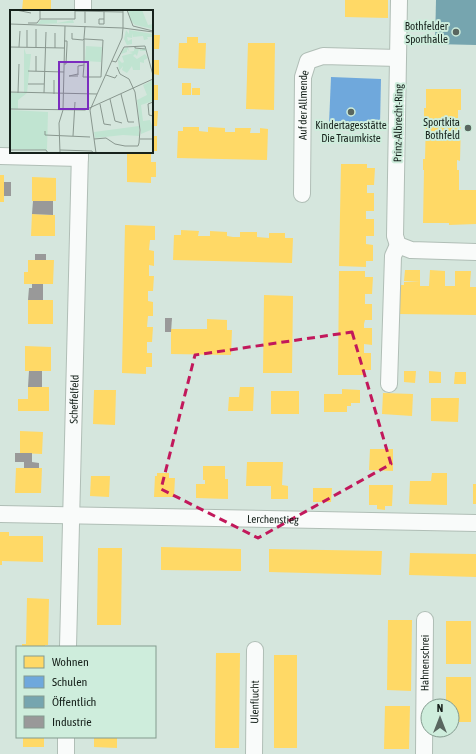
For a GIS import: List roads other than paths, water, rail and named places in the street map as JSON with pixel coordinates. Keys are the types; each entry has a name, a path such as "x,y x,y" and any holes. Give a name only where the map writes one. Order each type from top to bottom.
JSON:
{"street":[{"name":"Prinz-Albrecht-Ring","path":"389,384 393,256 398,245 395,236 399,80 399,0"},
{"name":"Auf der Allmende","path":"302,194 303,77 308,61 323,56 398,58"},
{"path":"0,156 80,155"},
{"name":"Scheffelfeld","path":"68,646 80,155"},
{"path":"398,245 411,250 476,252"},
{"name":"Lerchenstieg","path":"0,514 476,523"},
{"name":"Hahnenschrei","path":"424,754 425,620"},
{"name":"Ulenflucht","path":"254,754 255,650"},
{"path":"66,738 66,754"}],"place":[{"name":"Bothfelder Sporthalle","path":"456,32"},
{"name":"Kindertagesstätte Die Traumkiste","path":"351,112"},
{"name":"Sportkita Bothfeld","path":"468,128"}]}
